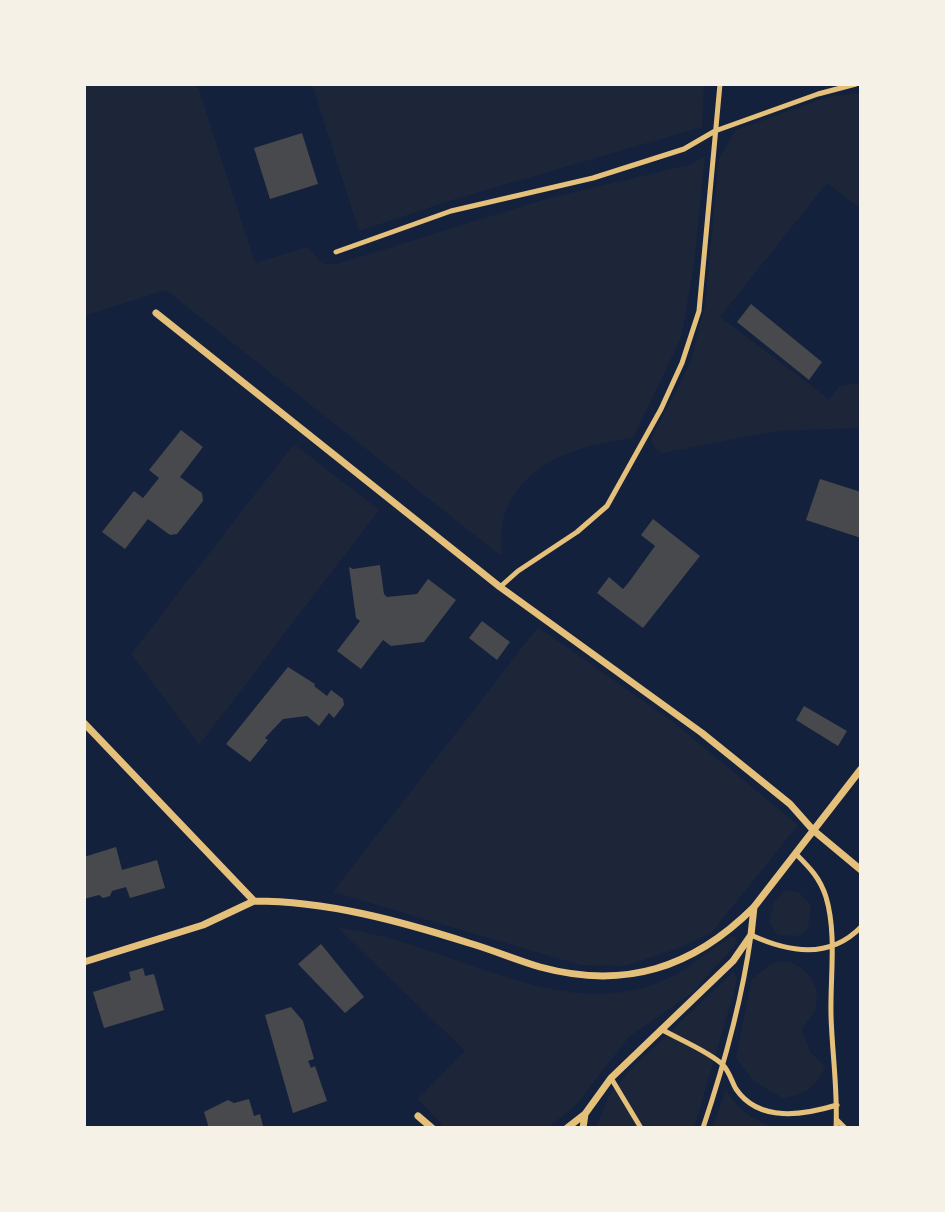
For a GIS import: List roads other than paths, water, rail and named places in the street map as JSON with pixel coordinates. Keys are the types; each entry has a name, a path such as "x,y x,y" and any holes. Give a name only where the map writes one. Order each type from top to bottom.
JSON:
{"street":[{"path":"156,313 500,587 702,733 790,804 813,830 861,870"},
{"path":"84,723 254,901"},
{"path":"84,962 203,925 254,901 288,901 406,924 539,967 600,978 660,968 716,941 754,907 861,769"},
{"path":"567,1128 585,1114 611,1078 733,961 751,935 754,907"},
{"path":"583,1128 585,1114"},
{"path":"418,1116 432,1128"}],"lane":[{"path":"500,587 528,563 577,532 607,506 666,397 692,339 699,311 720,84"},
{"path":"336,252 451,211 593,178 684,149 715,131 818,94 856,84"},
{"path":"796,854 817,874 827,899 831,947 836,1128"},
{"path":"703,1128 724,1065 746,974 751,935 777,947 800,952 831,947 852,936 861,927"},
{"path":"661,1029 724,1065 737,1090 749,1103 776,1113 801,1115 837,1105"},
{"path":"611,1078 641,1128"},
{"path":"836,1120 845,1128"}]}
